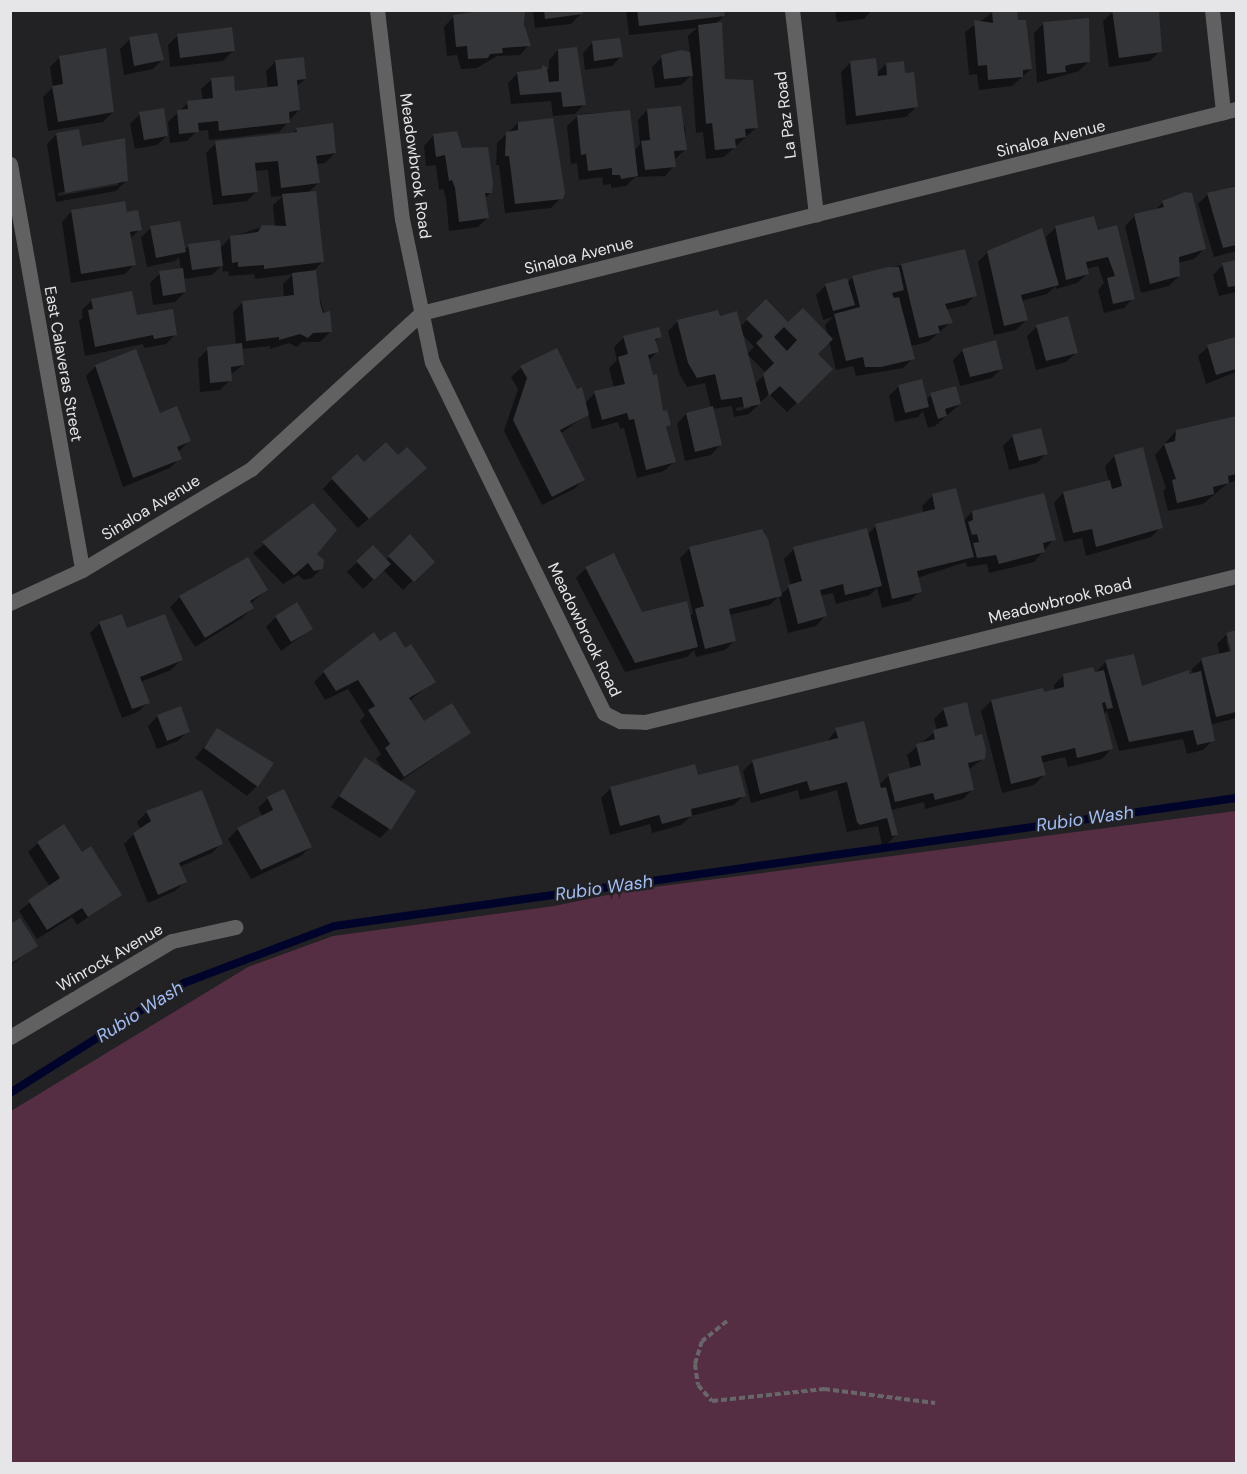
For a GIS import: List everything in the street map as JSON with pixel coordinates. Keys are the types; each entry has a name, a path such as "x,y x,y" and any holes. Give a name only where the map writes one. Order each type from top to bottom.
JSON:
{"street":[{"name":"Meadowbrook Road","path":"377,10 402,219 432,362 604,713 621,721 645,722 1236,576"},
{"name":"La Paz Road","path":"792,10 816,215"},
{"path":"1212,10 1230,110"},
{"name":"Sinaloa Avenue","path":"10,603 82,570 251,469 421,313 1230,110"},
{"name":"East Calaveras Street","path":"10,164 82,570"},
{"name":"Winrock Avenue","path":"10,1037 172,940 235,927"}],"path":[{"path":"727,1321 702,1341 695,1364 698,1385 712,1401 824,1389 935,1403"}],"shaded area":[{"path":"1236,811 1236,1463 11,1463 11,1111 248,967 333,936 554,906 631,890"}],"building":[{"path":"487,10 525,12 524,24 531,46 502,48 503,53 490,54 488,58 468,59 467,46 456,47 453,15"},
{"path":"544,10 582,10 583,14 545,19"},
{"path":"637,10 724,10 725,16 639,26"},
{"path":"1017,10 1018,20 1026,20 1032,69 1023,70 1023,77 988,80 987,65 978,66 974,20 993,23 992,12"},
{"path":"1112,10 1159,10 1162,52 1119,58"},
{"path":"1089,18 1090,62 1065,66 1066,72 1047,74 1043,22"},
{"path":"722,22 725,79 753,80 758,128 745,129 746,137 735,139 736,148 715,150 712,123 706,124 698,25"},
{"path":"232,27 235,51 180,58 177,34"},
{"path":"157,33 164,60 134,66 129,37"},
{"path":"620,38 623,57 594,61 592,41"},
{"path":"577,47 586,105 563,107 561,92 520,95 517,72 541,69 543,65 547,68 549,82 559,81 558,49"},
{"path":"106,48 114,112 58,122 52,86 63,84 59,56"},
{"path":"681,50 690,52 693,76 664,79 661,55"},
{"path":"304,57 306,79 297,80 300,110 289,112 290,123 219,131 218,121 198,123 199,132 179,134 177,110 188,109 187,101 213,98 211,78 234,76 235,91 278,86 275,60"},
{"path":"876,58 878,76 887,75 886,63 904,61 905,73 914,72 918,107 856,116 850,61"},
{"path":"681,106 687,150 674,151 676,167 645,170 641,141 650,140 647,109"},
{"path":"164,108 168,136 144,140 139,112"},
{"path":"630,110 638,176 621,179 620,175 612,175 612,168 588,171 586,154 581,155 577,115"},
{"path":"553,118 565,193 563,199 515,204 509,156 505,156 506,132 518,130 518,122"},
{"path":"333,123 336,153 316,156 320,183 281,188 278,161 255,163 258,192 222,196 215,141 297,132 296,128"},
{"path":"79,129 82,146 125,138 128,181 65,193 56,133"},
{"path":"457,131 462,148 488,147 493,183 492,193 485,193 489,218 459,222 455,188 452,180 449,181 445,155 436,157 433,134"},
{"path":"1236,186 1236,245 1223,248 1207,193"},
{"path":"316,191 324,262 264,269 264,265 238,267 238,262 232,263 230,236 258,232 262,225 286,226 282,194"},
{"path":"1185,192 1192,193 1206,249 1179,257 1180,276 1150,284 1134,214 1164,207 1162,201"},
{"path":"125,201 127,212 138,210 142,230 130,232 136,265 81,274 71,210"},
{"path":"1094,216 1098,230 1117,225 1135,299 1113,304 1107,278 1115,276 1108,257 1086,262 1089,274 1066,280 1055,226"},
{"path":"180,221 186,252 156,258 150,226"},
{"path":"1042,228 1059,285 1021,295 1028,320 1004,326 987,251"},
{"path":"220,240 223,266 192,270 188,244"},
{"path":"965,249 977,296 945,304 953,323 938,326 940,333 919,338 901,264"},
{"path":"1236,260 1236,286 1228,287 1222,263"},
{"path":"888,267 899,267 904,290 892,293 894,298 899,297 915,359 881,367 865,367 863,357 846,361 834,314 860,307 852,276"},
{"path":"183,268 186,292 163,296 159,271"},
{"path":"316,270 320,303 323,313 330,311 332,332 313,333 308,338 300,334 279,340 279,337 246,341 242,301 294,295 292,273"},
{"path":"847,278 855,305 833,311 825,284"},
{"path":"132,291 137,315 173,309 177,335 154,339 153,335 95,347 88,310 93,309 91,299"},
{"path":"766,299 788,322 803,308 833,339 818,354 833,369 798,404 780,386 769,396 763,374 774,363 756,343 763,336 746,319","holes":["784,327 797,340 787,351 774,337"]},
{"path":"718,310 720,316 737,311 761,404 744,408 742,397 721,400 715,374 697,378 688,363 677,320"},
{"path":"1068,316 1078,353 1046,361 1036,325"},
{"path":"659,327 662,337 655,339 659,352 648,355 653,375 657,374 663,411 667,410 671,425 666,427 676,462 646,470 634,419 629,420 627,413 602,420 594,391 625,384 618,357 628,354 623,336"},
{"path":"1235,337 1236,369 1216,375 1207,345"},
{"path":"996,340 1003,369 970,377 962,349"},
{"path":"242,343 244,365 231,367 232,381 210,383 207,347"},
{"path":"557,348 577,389 582,387 589,415 560,430 585,480 552,497 513,420 527,378 520,366"},
{"path":"136,349 160,413 177,406 191,441 177,447 182,459 133,478 95,365"},
{"path":"922,379 929,407 905,413 898,385"},
{"path":"956,386 961,404 945,409 947,416 938,419 930,393"},
{"path":"713,406 722,445 695,452 686,413"},
{"path":"1236,416 1236,474 1228,476 1229,483 1213,487 1214,494 1177,503 1172,480 1176,479 1164,444 1175,441 1176,430"},
{"path":"1041,428 1048,454 1019,461 1012,435"},
{"path":"386,442 398,455 407,447 427,468 369,519 331,478 357,454 364,462"},
{"path":"1143,447 1163,528 1096,547 1092,529 1073,533 1063,492 1110,480 1112,489 1122,486 1114,455"},
{"path":"956,488 974,557 917,571 922,592 892,599 875,524 935,509 932,494"},
{"path":"1044,493 1056,540 1043,543 1045,552 999,564 996,555 977,558 973,543 979,542 977,534 972,535 968,522 973,520 972,511"},
{"path":"313,503 337,530 317,554 324,560 323,569 314,571 308,563 294,575 262,542"},
{"path":"867,528 882,586 845,595 843,584 820,590 827,616 798,624 788,585 802,581 793,547"},
{"path":"762,529 768,539 782,596 729,609 736,641 705,649 695,609 704,606 689,547"},
{"path":"410,534 435,562 414,582 388,556"},
{"path":"373,545 391,564 374,580 356,561"},
{"path":"614,553 642,612 687,601 698,647 635,663 585,567"},
{"path":"248,557 268,590 250,601 254,608 205,638 179,596"},
{"path":"297,602 313,629 291,642 275,616"},
{"path":"122,614 127,628 165,614 183,660 140,677 150,703 132,709 99,622"},
{"path":"1236,630 1236,712 1216,717 1201,658 1231,651 1226,633"},
{"path":"395,631 405,648 411,644 436,682 409,698 424,721 452,703 471,733 404,777 385,748 390,744 368,710 375,706 358,680 336,691 323,671 374,632 380,641"},
{"path":"1134,654 1142,686 1189,670 1189,674 1201,671 1215,741 1197,745 1193,730 1129,742 1105,660"},
{"path":"1093,667 1095,672 1104,670 1113,708 1107,709 1105,702 1102,703 1113,749 1077,758 1075,748 1041,756 1046,775 1011,784 991,700 1043,688 1044,692 1064,687 1063,674"},
{"path":"967,702 975,736 982,734 986,750 985,759 968,763 974,790 935,800 933,793 895,802 888,774 921,765 916,744 935,739 933,730 948,726 943,708"},
{"path":"181,706 190,732 167,741 157,715"},
{"path":"864,721 881,788 886,787 898,835 892,836 887,818 860,825 857,822 847,782 810,791 807,781 760,794 752,760 838,738 835,728"},
{"path":"217,728 274,763 258,787 204,748"},
{"path":"365,757 416,791 391,830 339,796"},
{"path":"695,764 698,775 738,765 746,796 691,809 692,816 662,824 659,815 620,826 610,787"},
{"path":"284,789 312,847 261,870 237,828 273,810 267,797"},
{"path":"202,790 223,844 179,863 187,882 158,895 133,833 151,821 146,811"},
{"path":"64,824 82,852 91,846 122,895 88,917 82,908 47,930 28,900 60,878 37,842"},
{"path":"20,918 38,946 10,964 10,924"}],"waterway":[{"name":"Rubio Wash","path":"10,1093 184,983 335,926 1236,798"}]}
